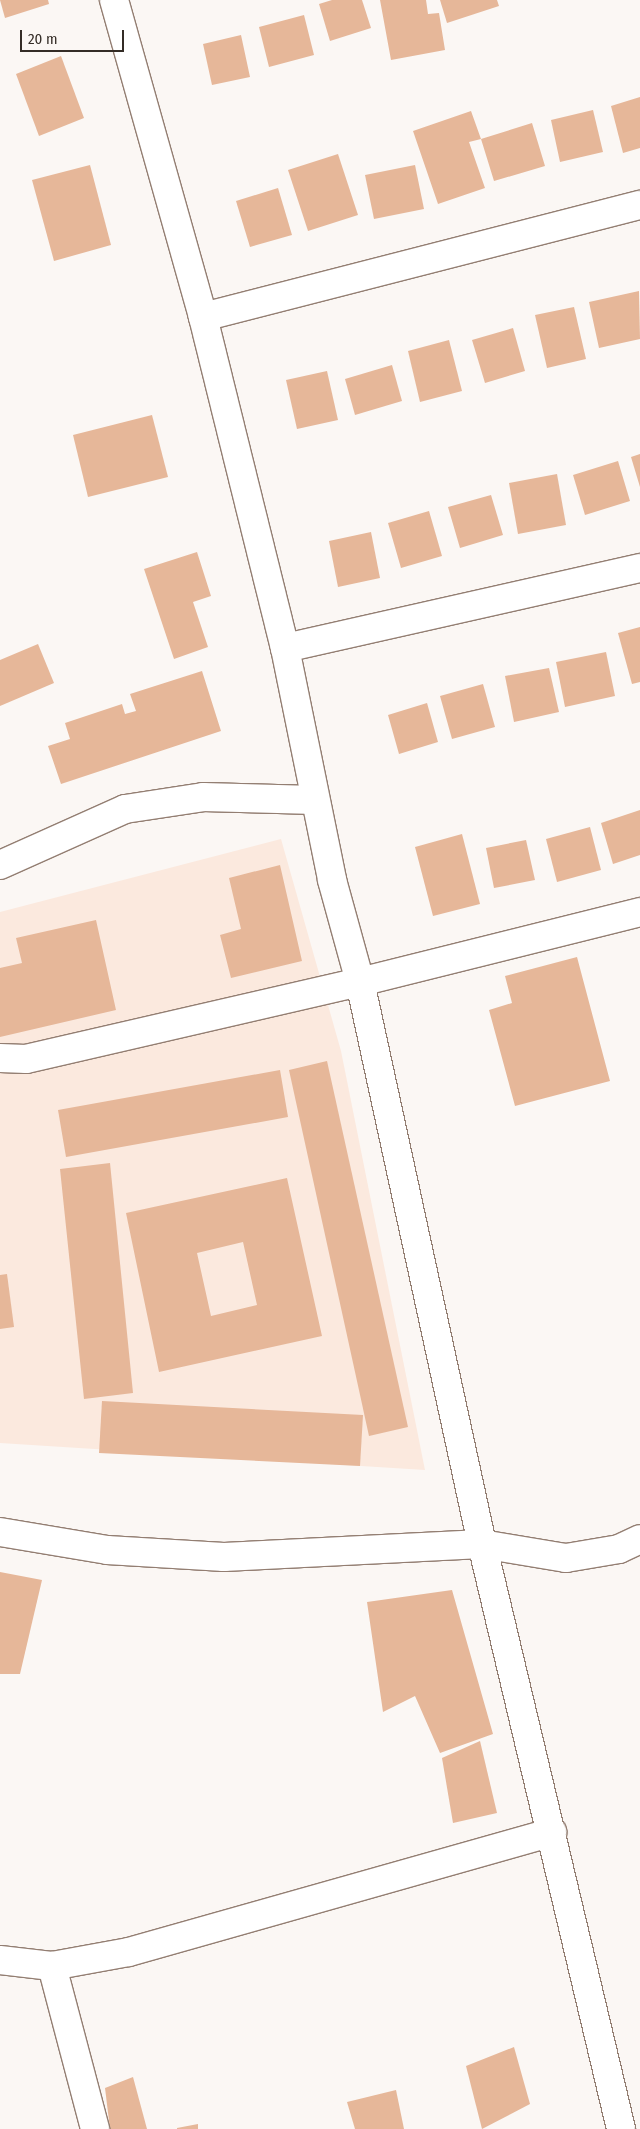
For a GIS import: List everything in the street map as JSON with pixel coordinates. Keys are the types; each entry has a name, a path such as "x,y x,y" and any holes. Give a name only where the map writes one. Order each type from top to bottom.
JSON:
{"street":[{"path":"114,0 203,316 285,648 332,880 360,982 482,1544 552,1832 621,2129"},
{"path":"203,316 640,205"},
{"path":"285,648 640,568"},
{"path":"0,865 125,809 203,796 315,800"},
{"path":"0,1058 26,1059 360,982 640,912"},
{"path":"0,1532 107,1550 224,1557 482,1544 566,1558 619,1550 640,1540"},
{"path":"0,1960 52,1966 129,1952 552,1832"},
{"path":"52,1966 95,2129"}],"shaded area":[{"path":"281,839 341,1051 425,1470 0,1443 0,912"}],"building":[{"path":"0,0 48,0 49,4 5,18"},
{"path":"332,0 362,0 371,28 330,41 319,4"},
{"path":"380,0 426,0 428,14 439,13 445,50 391,60"},
{"path":"440,0 497,0 499,6 447,23"},
{"path":"304,15 314,55 269,67 259,27"},
{"path":"241,35 250,77 212,85 203,44"},
{"path":"61,56 84,118 39,136 16,74"},
{"path":"640,97 640,148 623,153 611,106"},
{"path":"593,110 603,152 560,162 551,120"},
{"path":"471,111 481,139 469,142 485,188 438,204 413,131"},
{"path":"532,123 545,166 494,181 481,139"},
{"path":"338,154 358,215 308,231 288,170"},
{"path":"90,165 111,245 54,261 32,180"},
{"path":"415,165 424,209 374,219 365,175"},
{"path":"278,188 292,235 250,247 236,201"},
{"path":"639,291 640,339 599,348 589,302"},
{"path":"574,307 586,359 547,368 535,315"},
{"path":"513,328 525,371 485,383 472,340"},
{"path":"449,340 462,391 420,402 408,351"},
{"path":"392,365 402,401 355,415 345,379"},
{"path":"327,371 338,420 297,429 286,380"},
{"path":"152,415 168,477 88,497 73,435"},
{"path":"640,454 640,487 631,457"},
{"path":"618,461 630,501 585,515 573,475"},
{"path":"557,474 566,525 518,534 509,483"},
{"path":"491,495 503,535 460,548 448,507"},
{"path":"429,511 442,556 401,568 388,523"},
{"path":"371,532 380,578 338,587 329,541"},
{"path":"197,552 211,596 193,602 208,647 174,659 144,569"},
{"path":"640,627 640,682 632,684 618,633"},
{"path":"38,644 54,683 0,706 0,660"},
{"path":"606,652 615,696 565,707 556,662"},
{"path":"549,668 559,712 514,722 505,676"},
{"path":"202,671 221,731 61,784 48,746 70,739 65,723 122,704 125,714 136,711 130,694"},
{"path":"483,684 495,727 452,739 440,696"},
{"path":"427,703 438,742 399,754 388,715"},
{"path":"640,810 640,855 613,864 601,823"},
{"path":"590,827 601,870 557,882 546,839"},
{"path":"462,834 480,904 433,916 415,847"},
{"path":"526,840 535,880 494,888 486,848"},
{"path":"280,865 302,961 231,978 220,935 241,929 229,878"},
{"path":"96,920 116,1010 0,1037 0,968 22,963 16,938"},
{"path":"577,957 610,1081 515,1106 489,1010 512,1003 505,976"},
{"path":"327,1061 408,1427 369,1436 289,1070"},
{"path":"280,1070 288,1117 66,1157 58,1110"},
{"path":"110,1163 133,1393 84,1399 60,1169"},
{"path":"287,1178 322,1336 159,1372 126,1213","holes":["243,1242 257,1305 211,1316 197,1253"]},
{"path":"7,1274 14,1327 0,1329 0,1275"},
{"path":"102,1401 363,1415 360,1466 99,1453"},
{"path":"0,1572 42,1580 20,1674 0,1674"},
{"path":"452,1590 493,1734 440,1753 415,1696 383,1712 367,1602"},
{"path":"480,1741 497,1813 453,1823 442,1758"},
{"path":"514,2047 530,2104 482,2129 466,2066"},
{"path":"133,2077 147,2129 110,2129 105,2088"},
{"path":"396,2090 404,2129 355,2129 347,2102"},
{"path":"198,2124 198,2129 177,2129 177,2128"}]}
